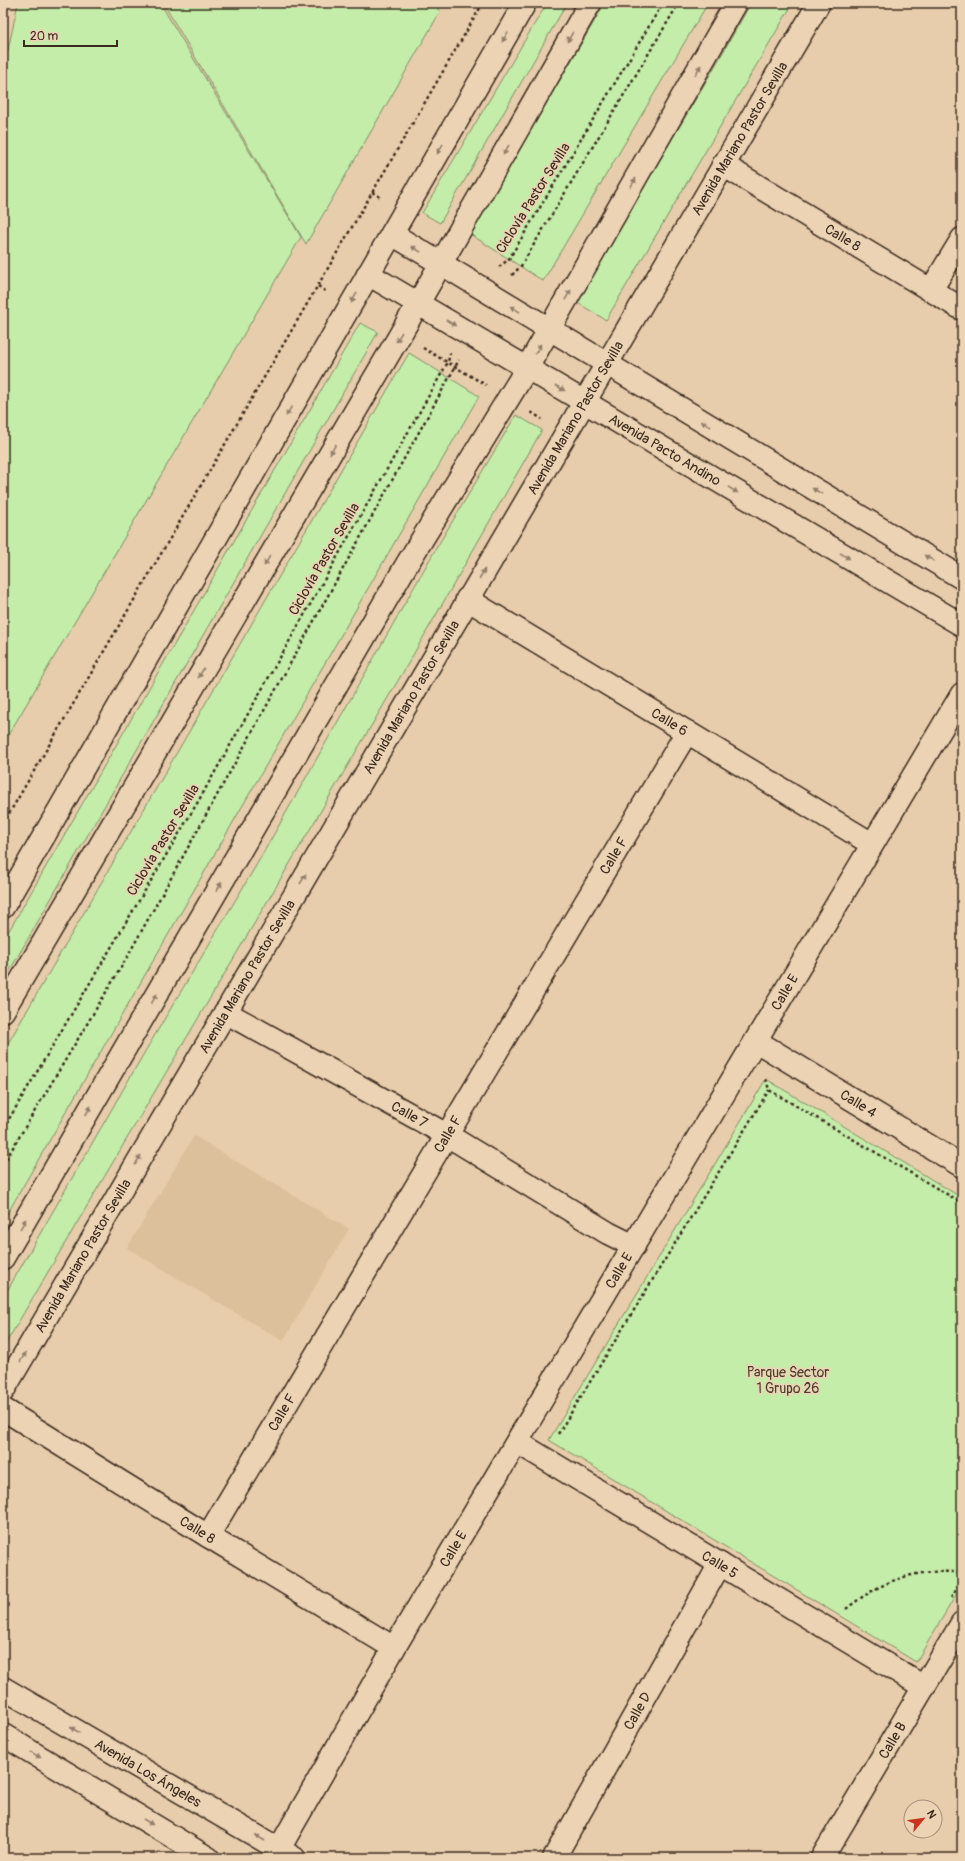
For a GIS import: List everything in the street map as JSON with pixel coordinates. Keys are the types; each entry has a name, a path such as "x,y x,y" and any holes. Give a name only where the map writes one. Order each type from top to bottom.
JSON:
{"street":[{"path":"3,908 525,3"},
{"path":"3,1011 400,335 590,3"},
{"path":"3,1258 403,570 527,368 736,3"},
{"name":"Avenida Mariano Pastor Sevilla","path":"3,1391 583,401 819,3"},
{"name":"Calle 8","path":"723,166 962,309"},
{"path":"392,234 962,578"},
{"path":"931,290 962,239"},
{"name":"Avenida Pacto Andino","path":"368,274 962,625"},
{"name":"Calle 6","path":"467,599 872,844"},
{"name":"Calle E","path":"286,1854 394,1648 962,694"},
{"name":"Calle F","path":"208,1536 687,732"},
{"name":"Calle 7","path":"225,1012 447,1135 608,1233 634,1246"},
{"name":"Calle 4","path":"756,1041 961,1162"},
{"name":"Calle 8","path":"3,1409 208,1536 394,1648"},
{"name":"Calle 5","path":"517,1442 924,1687"},
{"name":"Calle D","path":"554,1858 720,1564"},
{"name":"Calle B","path":"822,1858 962,1623"},
{"name":"Avenida Los Ángeles","path":"3,1688 286,1854"},
{"path":"3,1735 208,1858"}],"path":[{"path":"3,824 483,3"},
{"name":"Ciclovía Pastor Sevilla","path":"486,291 484,280 509,259 663,3"},
{"path":"486,291 521,266 678,3"},
{"path":"317,286 350,306"},
{"path":"3,1164 126,959 457,367 463,330"},
{"name":"Ciclovía Pastor Sevilla","path":"3,1129 199,800 448,362 463,330"},
{"path":"400,335 457,367 565,432"},
{"path":"556,1438 769,1090 962,1203"},
{"path":"842,1613 877,1587 898,1578 921,1573 945,1571 962,1573"},
{"path":"950,1599 962,1580"}],"shaded area":[{"path":"194,1136 349,1229 283,1341 127,1248"}],"green space":[{"path":"18,3 160,3 301,237 3,744 3,74"},
{"path":"163,3 434,3 440,12 306,244"},
{"path":"547,3 567,3 440,223 422,213"},
{"path":"605,3 708,3 543,281 470,234"},
{"path":"751,3 793,3 606,320 576,302"},
{"path":"360,323 378,332 3,982 3,941"},
{"path":"409,353 479,396 3,1221 3,1052"},
{"path":"516,415 542,430 409,662 3,1348 3,1298 143,1055 257,864 434,552"},
{"name":"Parque Sector 1 Grupo 26","path":"766,1079 962,1198 962,1585 916,1662 549,1440"}]}
